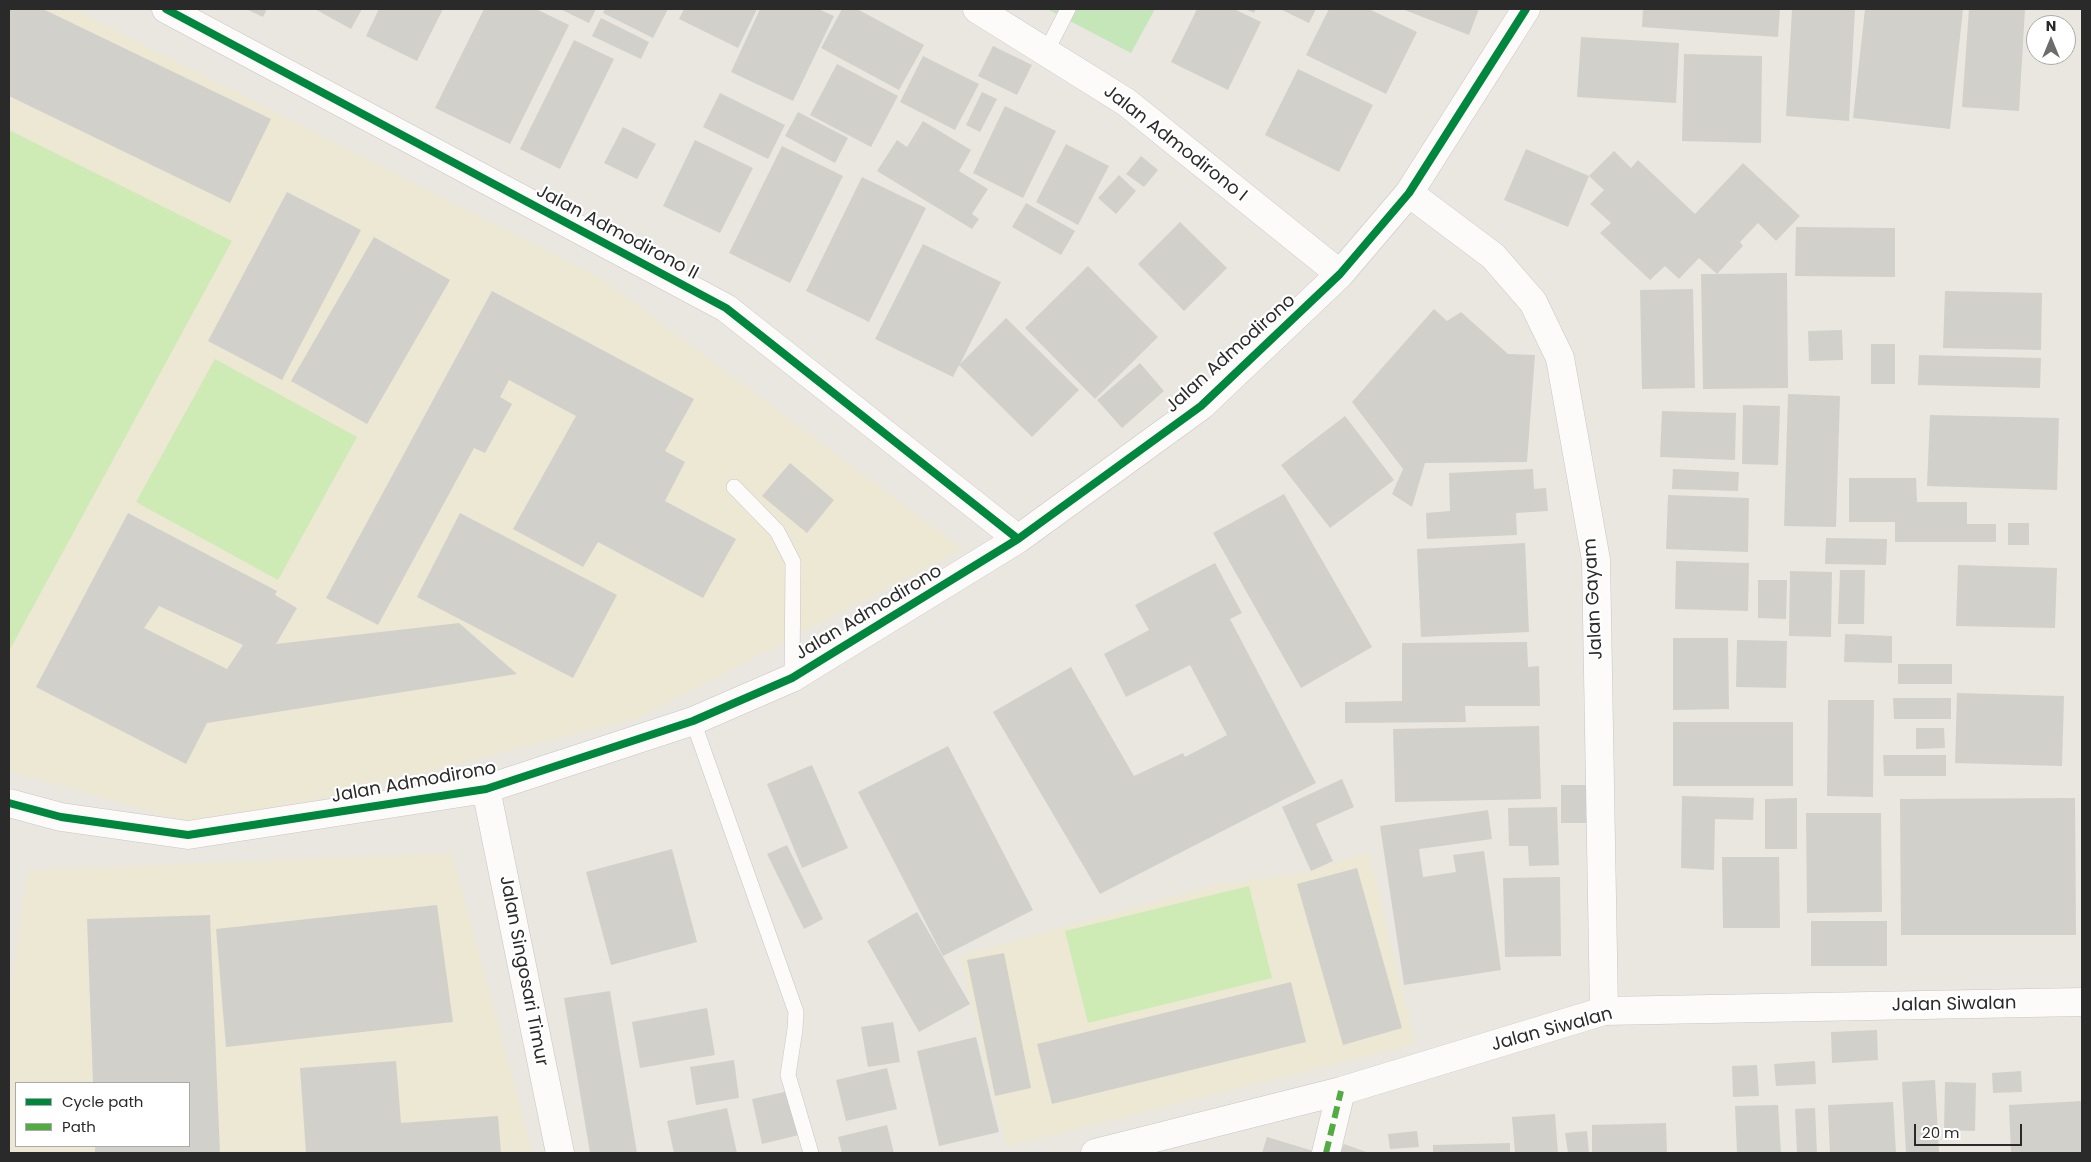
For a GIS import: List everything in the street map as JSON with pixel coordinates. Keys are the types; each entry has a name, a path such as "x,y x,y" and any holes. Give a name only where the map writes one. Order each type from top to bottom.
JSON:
{"street":[{"name":"Jalan Admodirono II","path":"166,9 726,308 1018,539"},
{"name":"Jalan Admodirono I","path":"977,9 1126,102 1340,274"},
{"name":"Jalan Admodirono","path":"9,803 61,817 188,835 486,789 693,721 792,678 1018,539 1201,406 1340,274 1409,193 1526,9"},
{"name":"Jalan Gayam","path":"1409,193 1493,256 1533,302 1560,358 1596,560 1604,1012"},
{"name":"Jalan Singosari Timur","path":"486,789 560,1153"},
{"name":"Jalan Siwalan","path":"1095,1153 1341,1091 1604,1012 2082,1002"},
{"path":"1326,1153 1341,1091"}],"lane":[{"path":"1046,52 1068,9"},
{"path":"734,487 777,531 794,562 792,678"},
{"path":"693,721 796,1012 788,1075 811,1153"}],"shaded area":[{"path":"9,9 74,9 602,279 963,549 637,719 205,827 9,771"},
{"path":"1369,852 1415,1044 1006,1147 960,956 1212,886 1308,872"},
{"path":"452,853 533,1153 9,1153 9,1006 27,870"}],"green space":[{"path":"1047,9 1155,9 1131,53"},
{"path":"9,130 232,241 9,651"},
{"path":"215,359 357,437 278,580 136,502"},
{"path":"1249,886 1272,978 1088,1023 1065,931"}],"building":[{"path":"9,9 43,9 271,119 230,203 9,96"},
{"path":"246,9 267,9 263,17"},
{"path":"315,9 362,9 351,29"},
{"path":"379,9 443,9 417,61 366,36"},
{"path":"484,9 536,9 569,25 510,144 435,108"},
{"path":"560,9 596,9 589,23"},
{"path":"605,9 668,9 653,38 603,13"},
{"path":"684,9 757,9 738,48 679,19"},
{"path":"760,9 818,9 834,16 793,101 731,72"},
{"path":"842,9 857,9 924,45 899,90 821,48"},
{"path":"1197,9 1234,9 1261,22 1228,90 1171,62"},
{"path":"1245,9 1256,9 1254,13"},
{"path":"1280,9 1316,9 1309,23"},
{"path":"1329,9 1369,9 1417,32 1386,94 1306,55"},
{"path":"1402,9 1479,9 1469,35"},
{"path":"1643,9 1780,9 1778,37 1642,27"},
{"path":"1792,9 1855,9 1849,121 1786,116"},
{"path":"1865,9 1963,9 1950,129 1853,118"},
{"path":"1969,9 2025,9 2019,111 1962,107"},
{"path":"601,18 649,42 641,59 592,36"},
{"path":"1581,37 1679,43 1676,103 1577,97"},
{"path":"574,40 614,59 560,169 520,149"},
{"path":"993,46 1032,65 1017,95 978,76"},
{"path":"1684,54 1762,56 1761,143 1682,141"},
{"path":"923,56 979,84 955,130 900,102"},
{"path":"837,64 898,96 871,147 810,115"},
{"path":"1298,69 1373,105 1339,172 1265,135"},
{"path":"982,92 997,99 980,132 966,125"},
{"path":"720,93 785,125 768,159 703,127"},
{"path":"1005,106 1056,131 1023,198 973,173"},
{"path":"798,112 848,138 835,163 785,136"},
{"path":"923,121 971,150 959,171 988,189 972,214 979,219 972,229 877,171 897,140 907,147"},
{"path":"623,127 656,144 637,179 604,163"},
{"path":"695,140 753,168 720,233 663,206"},
{"path":"1066,144 1109,166 1078,225 1036,202"},
{"path":"782,146 843,176 790,283 729,253"},
{"path":"1526,149 1589,176 1568,227 1504,200"},
{"path":"1614,151 1631,168 1638,160 1695,214 1743,163 1800,216 1776,241 1758,223 1740,242 1743,246 1717,274 1699,258 1679,279 1665,266 1650,280 1600,233 1611,223 1590,204 1604,190 1589,176"},
{"path":"1141,156 1158,170 1144,187 1126,174"},
{"path":"1119,175 1136,191 1116,214 1098,198"},
{"path":"862,177 926,208 869,322 806,291"},
{"path":"287,192 361,230 282,380 208,341"},
{"path":"1026,203 1075,231 1061,255 1012,227"},
{"path":"1180,222 1227,268 1184,311 1138,264"},
{"path":"1796,227 1895,228 1895,277 1795,276"},
{"path":"374,237 450,280 367,424 291,381"},
{"path":"923,244 1001,282 960,364 1006,318 1079,390 1032,437 959,365 953,377 875,339"},
{"path":"1088,266 1158,337 1095,399 1025,328"},
{"path":"1787,273 1788,388 1703,389 1701,274"},
{"path":"1693,289 1695,388 1642,389 1640,290"},
{"path":"492,291 694,399 665,451 685,462 665,501 736,539 703,598 598,542 583,567 513,529 576,416 509,380 500,397 512,404 485,453 474,448 378,625 326,598"},
{"path":"1945,291 2042,293 2041,350 1943,348"},
{"path":"1434,309 1447,321 1461,312 1508,354 1535,355 1527,462 1425,463 1412,507 1392,494 1403,469 1352,402"},
{"path":"1842,330 1843,360 1809,361 1808,331"},
{"path":"1871,344 1895,344 1895,384 1871,384"},
{"path":"1919,355 2041,358 2040,388 1918,385"},
{"path":"1140,363 1164,391 1122,428 1097,400"},
{"path":"1788,394 1840,396 1836,527 1784,526"},
{"path":"1743,405 1780,406 1778,465 1742,464"},
{"path":"1662,411 1736,413 1735,460 1660,457"},
{"path":"1930,415 2059,418 2057,490 1927,486"},
{"path":"1345,416 1394,480 1330,528 1281,465"},
{"path":"790,463 834,500 807,533 762,496"},
{"path":"1533,469 1534,489 1546,488 1548,511 1516,513 1517,535 1427,539 1426,513 1450,511 1449,473"},
{"path":"1673,469 1739,472 1738,491 1672,489"},
{"path":"1849,478 1916,478 1917,502 1967,502 1967,524 1996,524 1996,542 1895,542 1895,522 1849,522"},
{"path":"1284,494 1372,647 1301,688 1213,533"},
{"path":"1668,495 1749,498 1748,552 1666,549"},
{"path":"128,513 277,591 275,595 297,608 276,644 459,623 517,674 207,723 186,764 36,687","holes":["159,606 243,645 227,669 144,628"]},
{"path":"460,513 617,595 573,678 417,597"},
{"path":"2008,523 2029,523 2029,545 2008,545"},
{"path":"1826,538 1887,539 1886,565 1825,564"},
{"path":"1525,543 1529,632 1421,637 1417,549"},
{"path":"1676,561 1749,563 1748,611 1675,609"},
{"path":"1215,563 1242,613 1230,619 1316,783 1100,894 993,712 1071,667 1134,776 1183,753 1185,757 1227,735 1190,665 1126,697 1104,654 1149,630 1135,605"},
{"path":"1958,565 2057,568 2055,628 1956,626"},
{"path":"1840,570 1865,570 1864,624 1838,624"},
{"path":"1790,571 1832,572 1831,637 1789,636"},
{"path":"1758,580 1787,580 1786,619 1758,618"},
{"path":"1845,634 1892,636 1892,663 1844,662"},
{"path":"1673,638 1728,638 1729,709 1673,710"},
{"path":"1737,640 1787,641 1786,688 1736,687"},
{"path":"1527,642 1528,667 1539,666 1540,706 1465,706 1466,722 1345,723 1345,702 1402,701 1402,643"},
{"path":"1898,664 1952,664 1952,684 1898,684"},
{"path":"1957,693 2064,696 2062,766 1955,763"},
{"path":"1893,698 1951,698 1951,719 1894,719"},
{"path":"1828,700 1874,700 1873,797 1827,796"},
{"path":"1673,722 1793,722 1793,786 1673,786"},
{"path":"1539,726 1541,799 1395,802 1393,729"},
{"path":"1916,728 1944,728 1945,748 1916,749"},
{"path":"948,746 1033,910 943,956 858,792"},
{"path":"1883,755 1946,755 1946,776 1884,776"},
{"path":"812,765 848,848 802,868 767,784"},
{"path":"1342,779 1354,807 1316,824 1333,861 1311,871 1282,807"},
{"path":"1561,785 1591,785 1591,823 1561,823"},
{"path":"1682,796 1754,798 1753,820 1715,819 1714,870 1681,868"},
{"path":"1797,798 1797,849 1765,849 1765,799"},
{"path":"2075,798 2076,935 1901,935 1900,799"},
{"path":"1557,807 1559,865 1529,866 1528,846 1509,846 1508,808"},
{"path":"1488,810 1492,839 1419,849 1423,877 1456,872 1453,855 1484,851 1501,970 1404,985 1380,826"},
{"path":"1806,813 1881,813 1882,912 1807,913"},
{"path":"787,845 823,919 804,929 767,854"},
{"path":"672,849 697,942 611,965 586,872"},
{"path":"1722,857 1779,857 1780,928 1723,928"},
{"path":"1357,868 1402,1028 1343,1045 1297,884"},
{"path":"1560,877 1561,956 1505,957 1503,878"},
{"path":"437,905 453,1022 226,1047 216,929"},
{"path":"917,912 970,1004 919,1032 867,941"},
{"path":"210,915 220,1153 95,1153 95,1147 190,1147 190,1082 93,1082 87,919"},
{"path":"1811,921 1887,921 1887,966 1811,966"},
{"path":"1004,953 1031,1088 995,1096 967,960"},
{"path":"1291,982 1306,1042 1052,1104 1037,1044"},
{"path":"610,991 637,1153 590,1153 564,998"},
{"path":"707,1008 715,1055 640,1068 632,1022"},
{"path":"893,1022 900,1062 868,1067 861,1027"},
{"path":"1877,1030 1878,1060 1832,1063 1831,1032"},
{"path":"976,1037 999,1132 939,1146 917,1051"},
{"path":"734,1060 739,1098 696,1105 690,1067"},
{"path":"396,1061 401,1123 498,1116 501,1153 306,1153 300,1068"},
{"path":"1815,1061 1816,1084 1776,1086 1774,1064"},
{"path":"1757,1065 1759,1096 1733,1097 1732,1066"},
{"path":"887,1068 897,1109 846,1121 836,1080"},
{"path":"2021,1071 2022,1092 1993,1093 1992,1073"},
{"path":"1935,1080 1939,1153 1906,1153 1902,1082"},
{"path":"1945,1082 1976,1083 1975,1131 1944,1130"},
{"path":"789,1091 799,1135 762,1144 752,1099"},
{"path":"2082,1101 2082,1153 2011,1153 2009,1105"},
{"path":"1893,1102 1896,1153 1830,1153 1828,1105"},
{"path":"1778,1105 1781,1153 1737,1153 1735,1106"},
{"path":"727,1108 737,1153 674,1153 667,1121"},
{"path":"1815,1108 1817,1153 1797,1153 1795,1109"},
{"path":"1555,1114 1558,1153 1515,1153 1512,1117"},
{"path":"1666,1123 1667,1153 1592,1153 1592,1125"},
{"path":"887,1125 894,1153 842,1153 838,1137"},
{"path":"1417,1131 1419,1147 1390,1149 1388,1134"},
{"path":"1587,1131 1589,1153 1568,1153 1565,1133"},
{"path":"1267,1137 1320,1153 1262,1153"},
{"path":"1510,1143 1510,1153 1433,1153 1433,1145"},
{"path":"1344,1144 1369,1153 1340,1153"}],"marked path":[{"path":"1326,1153 1341,1091"}],"cycle path":[{"path":"166,9 726,308 1018,539"},
{"path":"9,803 61,817 188,835 486,789 693,721 792,678 1018,539 1201,406 1340,274 1409,193 1526,9"}]}
